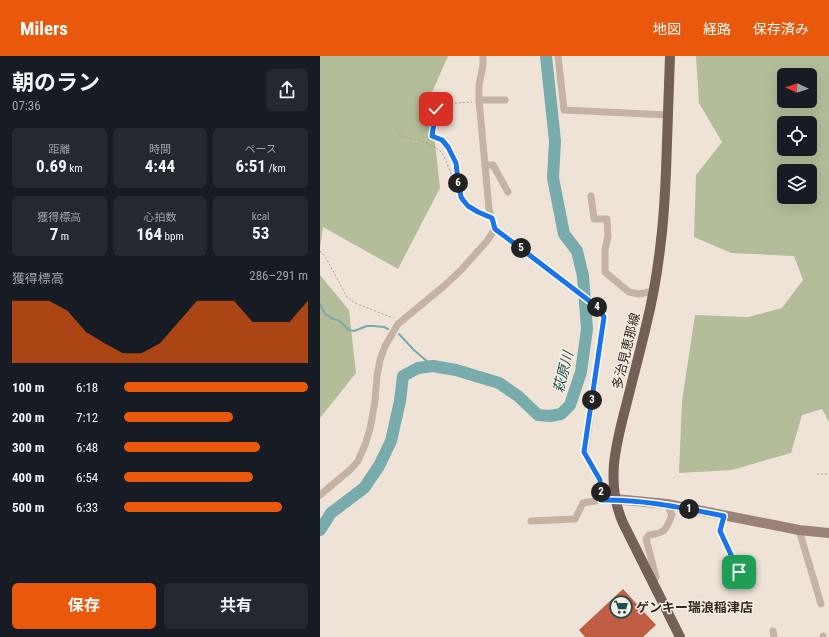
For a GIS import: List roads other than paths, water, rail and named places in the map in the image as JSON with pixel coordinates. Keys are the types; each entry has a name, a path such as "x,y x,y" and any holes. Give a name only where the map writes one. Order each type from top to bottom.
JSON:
{"main road":[{"name":"多治見恵那線","path":"670,56 662,238 654,291 617,442 613,481 615,499 619,514 678,636"}],"street":[{"path":"483,56 479,101 489,209 495,229 596,306 604,317 584,452 600,480 601,500"},
{"path":"558,56 564,110 668,114"},
{"path":"479,101 505,100"},
{"path":"485,165 492,165 508,192"},
{"path":"591,196 594,219 607,219 608,236 604,250 604,272 629,292 638,294 654,291"},
{"path":"320,495 351,469 358,460 365,445 370,429 375,401 380,360 385,346 398,324 461,270 487,241 495,229"},
{"path":"531,521 575,519 583,503 615,499 667,504 799,530 829,533"},
{"path":"653,583 656,577 646,539 649,535 660,533 667,527 672,515 667,504"},
{"path":"724,516 720,531 739,572 753,574"},
{"path":"799,530 821,604"}],"waterway":[{"name":"萩原川","path":"320,530 331,513 364,488 379,466 391,441 400,401 403,376 418,368 433,366 456,370 499,383 518,396 538,415 550,416 561,414 570,405 581,372 587,329 583,276 577,251 564,234 553,178 555,141 546,56"},
{"path":"320,304 325,314 338,320 349,330 354,331 367,326 384,327 388,329"},
{"path":"399,334 429,363 430,367"}],"place":[{"name":"ゲンキー瑞浪稲津店","path":"621,607"}]}
